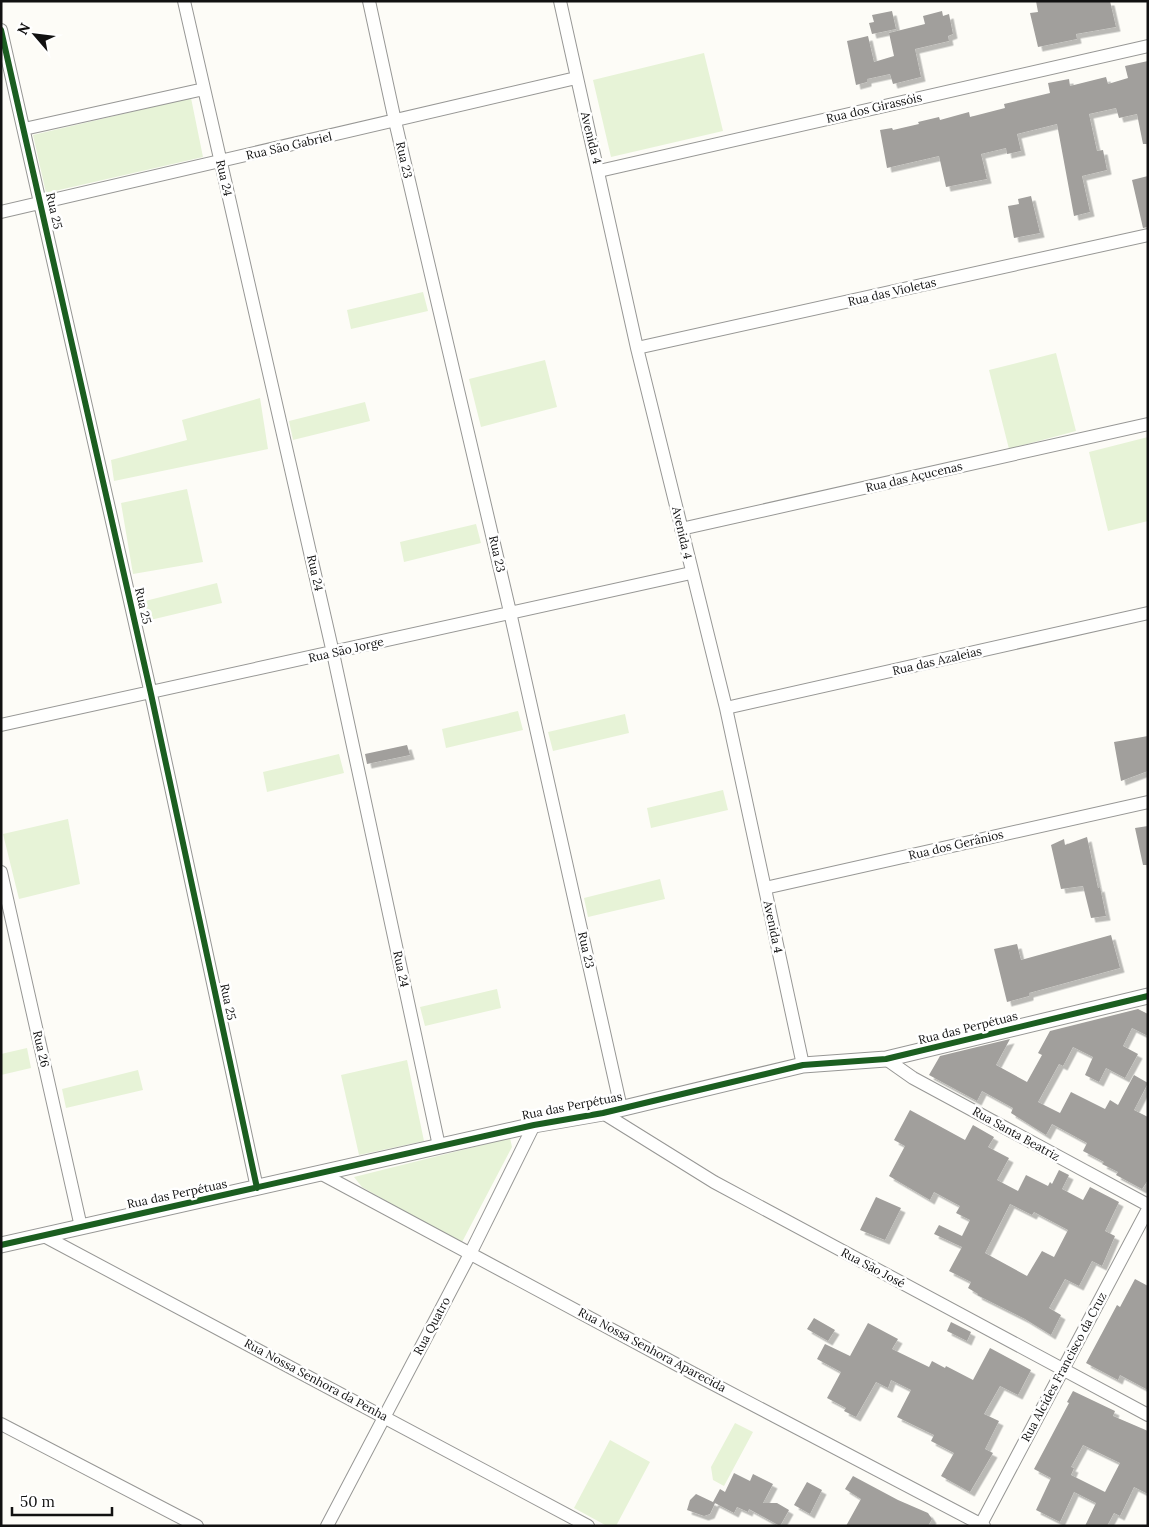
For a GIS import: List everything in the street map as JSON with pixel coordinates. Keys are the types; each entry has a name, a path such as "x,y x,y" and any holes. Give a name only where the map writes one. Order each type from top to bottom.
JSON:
{"street":[{"name":"Rua 24","path":"184,1 333,653 439,1146"},
{"name":"Rua 23","path":"369,1 395,121 510,612 621,1108"},
{"name":"Avenida 4","path":"560,1 637,348 691,574 726,708 803,1065"},
{"name":"Rua 25","path":"1,30 151,694 257,1188"},
{"name":"Rua dos Girassóis","path":"599,170 1148,46"},
{"name":"Rua São Gabriel","path":"1,212 576,78"},
{"path":"24,129 204,89"},
{"name":"Rua das Violetas","path":"637,348 1148,235"},
{"name":"Rua das Açucenas","path":"681,529 1148,424"},
{"name":"Rua São Jorge","path":"1,725 151,694 510,612 691,574"},
{"name":"Rua das Azaleias","path":"726,708 1148,613"},
{"name":"Rua dos Gerânios","path":"765,888 1148,802"},
{"name":"Rua 26","path":"1,872 80,1227"},
{"name":"Rua das Perpétuas","path":"1,1245 534,1125 621,1108 803,1065 886,1059 1148,996"},
{"name":"Rua Santa Beatriz","path":"886,1059 913,1078 1148,1205"},
{"name":"Rua São José","path":"603,1112 714,1182 1148,1415"},
{"name":"Rua Quatro","path":"327,1526 470,1254 534,1125"},
{"name":"Rua Nossa Senhora Aparecida","path":"320,1173 982,1525"},
{"name":"Rua Alcides Francisco da Cruz","path":"982,1525 1148,1209"},
{"name":"Rua Nossa Senhora da Penha","path":"44,1236 385,1416 588,1526"},
{"path":"1,1424 196,1526"}],"green space":[{"path":"704,53 723,131 611,157 593,80"},
{"path":"191,98 203,157 46,193 33,135"},
{"path":"423,292 428,311 351,329 347,310"},
{"path":"1056,353 1076,431 1009,449 989,370"},
{"path":"545,360 557,407 481,427 469,379"},
{"path":"260,398 268,449 114,481 111,460 187,440 182,420"},
{"path":"365,402 370,421 293,440 289,421"},
{"path":"1148,437 1148,521 1108,531 1089,452"},
{"path":"187,489 203,562 133,574 121,503"},
{"path":"476,524 481,543 404,562 400,542"},
{"path":"217,583 222,603 146,621 141,602"},
{"path":"518,711 523,730 446,748 442,729"},
{"path":"625,714 629,733 553,751 548,732"},
{"path":"339,754 344,773 267,792 263,772"},
{"path":"723,790 728,810 651,828 647,808"},
{"path":"68,819 80,884 19,899 3,834"},
{"path":"660,879 665,899 588,917 584,898"},
{"path":"497,989 501,1008 425,1026 420,1007"},
{"path":"27,1048 31,1068 1,1075 1,1054"},
{"path":"407,1060 424,1141 359,1155 341,1075"},
{"path":"138,1070 143,1090 66,1108 62,1089"},
{"path":"510,1138 512,1147 461,1244 362,1187 354,1177"},
{"path":"735,1423 753,1432 724,1486 713,1480 711,1467"},
{"path":"610,1440 650,1462 616,1526 607,1526 574,1508"}],"building":[{"path":"1036,1 1110,1 1116,27 1076,34 1077,39 1038,47 1030,13 1038,12"},
{"path":"892,11 896,29 872,34 869,23 874,22 872,15"},
{"path":"942,11 943,16 949,14 953,34 948,36 949,41 915,49 921,77 893,84 890,74 867,79 867,82 856,85 847,41 868,36 874,62 894,56 889,33 925,24 923,16"},
{"path":"1148,61 1148,144 1143,144 1137,114 1119,118 1116,108 1089,114 1097,151 1103,150 1107,170 1082,176 1090,212 1074,216 1057,124 1017,134 1021,151 1007,154 1006,148 981,154 987,179 946,187 939,156 887,168 880,130 892,128 893,130 939,117 940,120 969,112 970,117 1005,108 1004,104 1050,93 1048,83 1069,79 1070,86 1106,77 1108,84 1128,78 1125,66"},
{"path":"1148,176 1148,227 1143,228 1132,180"},
{"path":"1031,196 1040,233 1014,238 1008,206 1019,204 1018,199"},
{"path":"1148,736 1148,771 1121,781 1114,742"},
{"path":"407,745 410,755 367,764 365,754"},
{"path":"1148,826 1148,865 1143,865 1135,828"},
{"path":"1087,837 1106,916 1091,918 1083,886 1061,889 1051,845 1064,839 1065,845"},
{"path":"1111,935 1120,968 1029,993 1029,996 1007,1002 994,949 1017,944 1021,960"},
{"path":"1138,1009 1148,1014 1148,1036 1132,1028 1123,1046 1138,1054 1125,1078 1106,1068 1099,1082 1085,1075 1093,1057 1073,1047 1063,1066 1059,1064 1038,1102 1060,1113 1071,1092 1105,1109 1110,1100 1118,1105 1134,1075 1148,1083 1134,1110 1148,1117 1148,1180 1142,1189 1116,1175 1118,1172 1083,1151 1087,1143 1052,1124 1046,1135 1011,1113 1013,1108 982,1091 977,1101 929,1075 940,1056 1010,1039 996,1065 1027,1082 1042,1055 1038,1053 1050,1031"},
{"path":"910,1110 965,1140 973,1125 994,1137 988,1147 1009,1158 997,1180 1018,1191 1026,1175 1048,1186 1050,1182 1052,1184 1059,1170 1069,1175 1062,1189 1083,1200 1090,1187 1119,1202 1105,1231 1115,1236 1102,1266 1092,1261 1079,1286 1065,1279 1049,1308 1061,1315 1051,1335 1025,1319 977,1295 968,1288 971,1282 949,1271 962,1247 934,1234 939,1225 962,1236 970,1220 956,1213 960,1206 934,1192 930,1200 889,1176 905,1146 894,1140","holes":["1010,1204 1032,1215 1034,1212 1068,1230 1054,1257 1042,1251 1027,1276 985,1253"]},
{"path":"876,1197 901,1208 885,1240 860,1230"},
{"path":"1135,1279 1148,1286 1148,1390 1120,1375 1118,1380 1086,1363 1117,1305 1120,1307"},
{"path":"814,1318 835,1330 828,1341 807,1329"},
{"path":"951,1322 971,1332 967,1341 947,1331"},
{"path":"868,1323 898,1339 892,1349 929,1367 932,1361 973,1380 990,1348 1031,1370 1018,1395 1000,1386 984,1414 999,1421 985,1449 993,1453 970,1492 941,1476 954,1453 931,1441 934,1435 897,1417 911,1390 891,1380 888,1388 876,1382 856,1417 844,1411 846,1408 827,1398 841,1372 817,1359 825,1344 850,1356"},
{"path":"1073,1391 1115,1411 1113,1416 1148,1431 1148,1494 1134,1487 1120,1516 1114,1513 1107,1526 1085,1526 1096,1503 1074,1492 1060,1522 1036,1510 1051,1478 1034,1469 1069,1403 1067,1402","holes":["1083,1445 1120,1463 1105,1492 1071,1475 1074,1468 1071,1467"]},
{"path":"734,1473 750,1481 753,1474 773,1484 763,1503 777,1503 789,1510 780,1526 749,1509 748,1512 737,1507 734,1513 713,1502 720,1489 725,1492"},
{"path":"853,1476 898,1500 928,1513 932,1519 928,1526 846,1526 861,1499 845,1489"},
{"path":"807,1482 822,1490 810,1514 794,1505"},
{"path":"696,1494 715,1503 710,1514 704,1516 687,1510 690,1500"}],"cycle path":[{"path":"1,30 151,694 257,1188"},
{"path":"1,1245 534,1125 603,1113 803,1065 886,1059 1148,996"}]}
